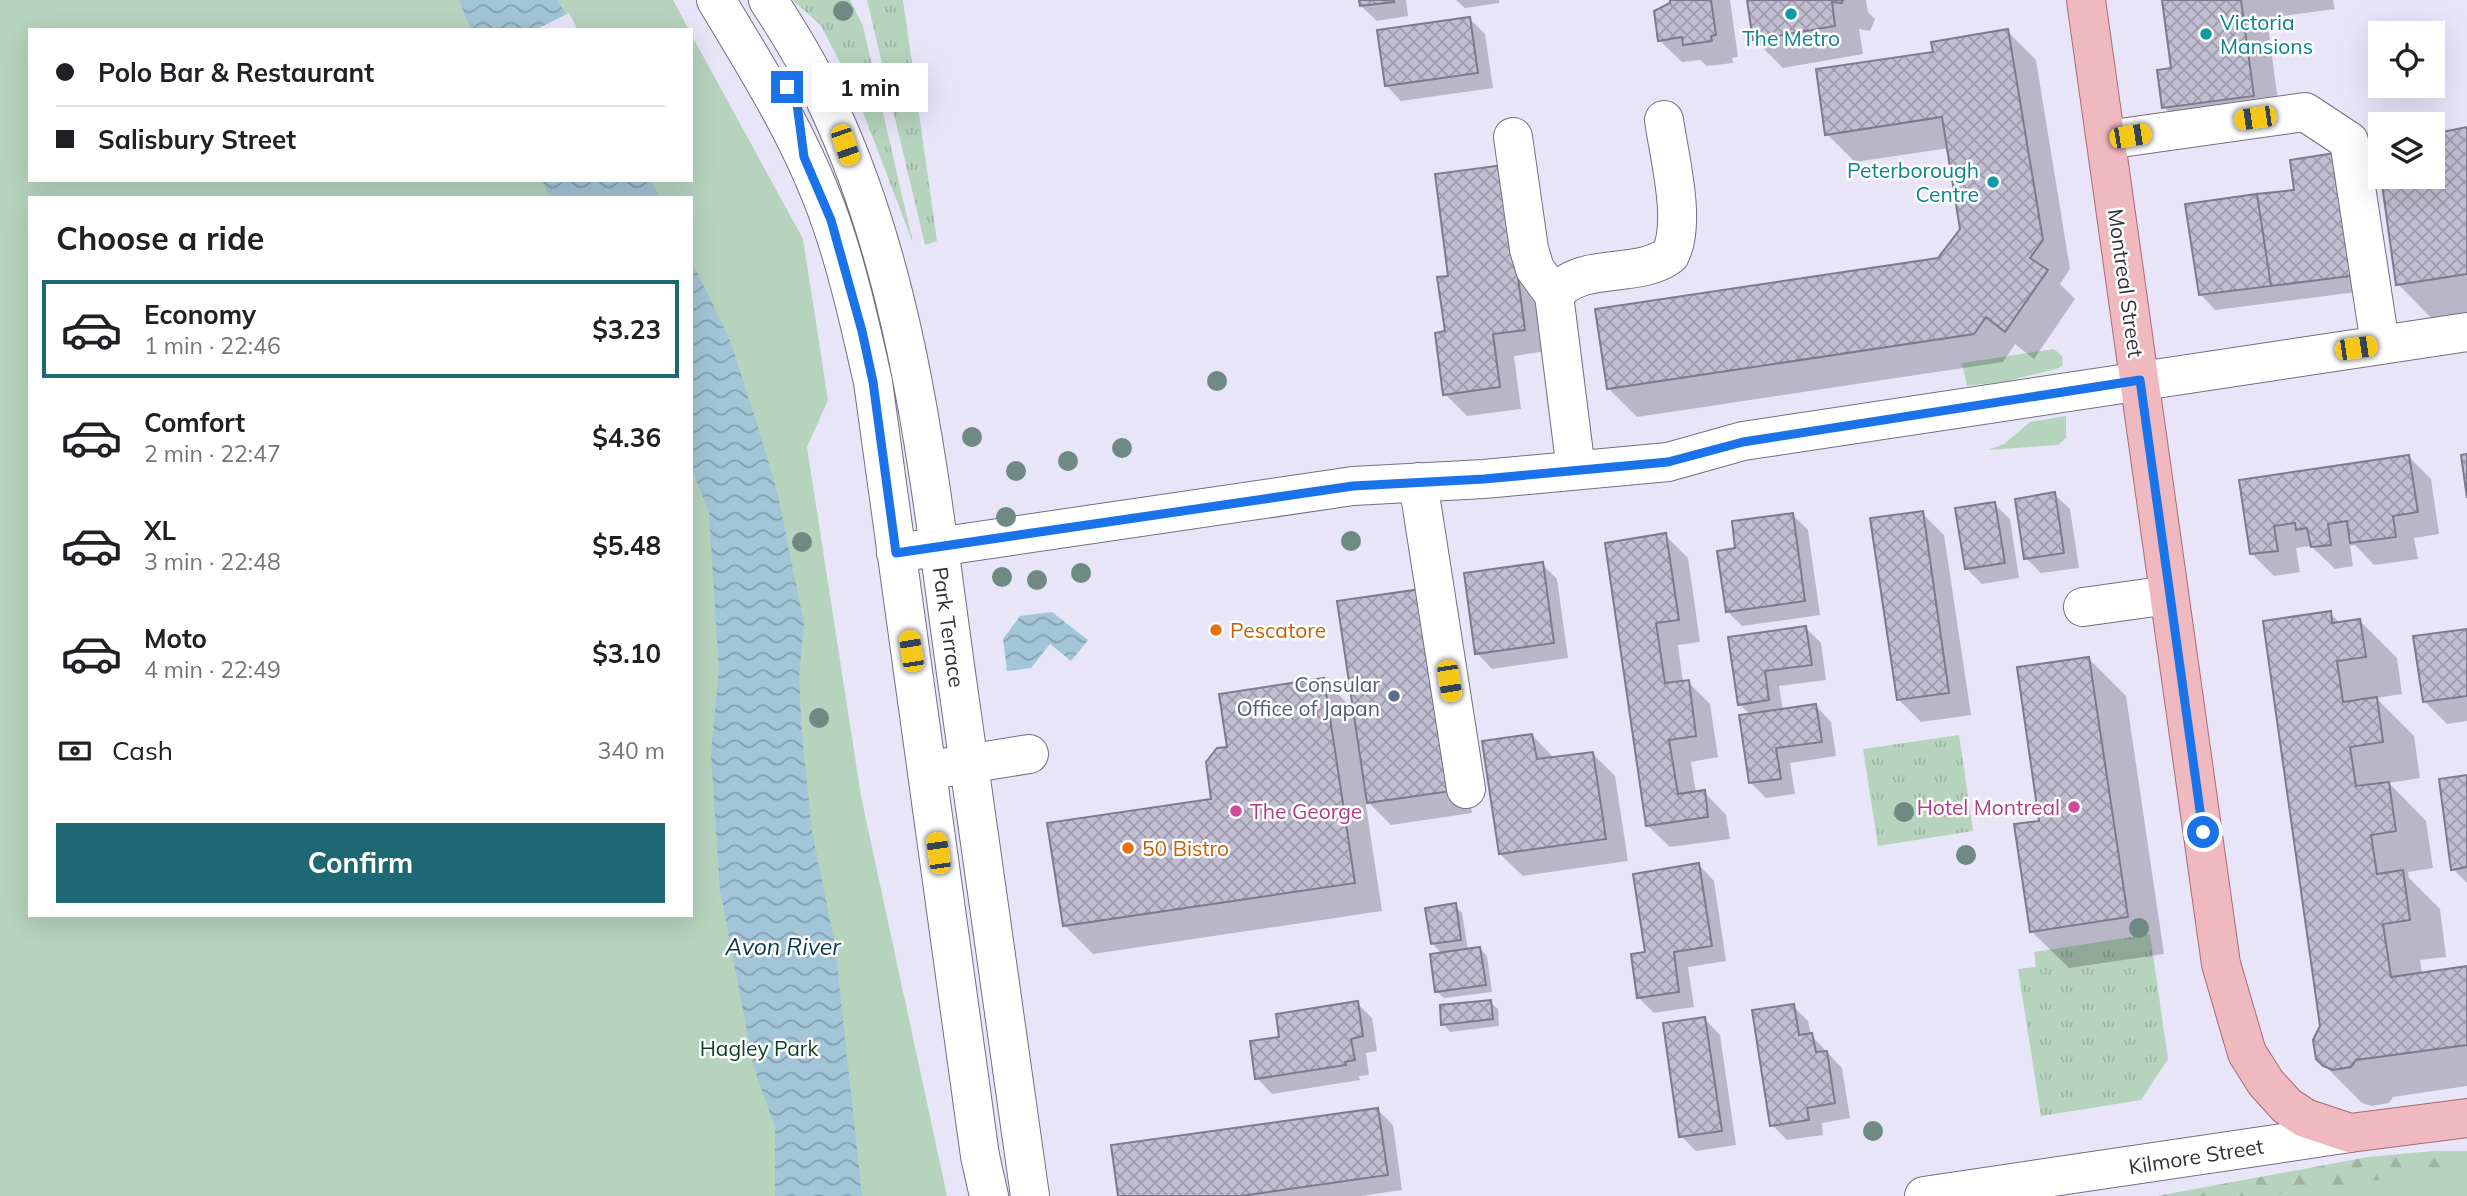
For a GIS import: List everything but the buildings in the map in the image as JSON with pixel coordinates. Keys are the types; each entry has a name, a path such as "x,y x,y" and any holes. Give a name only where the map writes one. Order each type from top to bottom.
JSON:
{"main road":[{"name":"Montreal Street","path":"2086,0 2221,964 2243,1043 2266,1083 2287,1106 2305,1118 2350,1133"},
{"name":"Kilmore Street","path":"2350,1133 2467,1118"}],"street":[{"name":"Park Terrace","path":"716,0 804,157 831,220 862,331 873,382 980,1156 989,1196"},
{"path":"738,0 797,104 804,157"},
{"name":"Park Terrace","path":"768,0 802,53 831,111 875,229 909,359 1030,1196"},
{"path":"2106,140 2305,112 2348,141 2380,344"},
{"path":"1554,295 1558,290 1580,279 1605,272 1647,268 1670,255 1677,234 1673,180 1664,120"},
{"path":"1513,137 1528,249 1535,269 1554,295 1576,470"},
{"path":"896,553 1353,486 1668,462 1743,442 2467,332"},
{"path":"1418,482 1466,789"},
{"path":"2083,607 2169,595"},
{"path":"927,770 1029,754"},
{"name":"Kilmore Street","path":"1924,1196 2028,1187 2350,1133"}],"green space":[{"name":"Hagley Park","path":"0,0 673,0 688,28 28,28 28,182 693,182 693,38 803,239 828,400 807,447 861,796 947,1196 0,1196"},
{"path":"793,0 850,0 863,26 913,243 855,91 821,26"},
{"path":"867,0 903,0 937,241 925,245"},
{"path":"2054,349 2062,356 2063,365 2059,368 2008,381 1967,386 1962,363"},
{"path":"2066,416 2066,438 2058,445 1988,450 2004,444 2030,422"},
{"path":"1959,735 1973,831 1878,846 1863,749"},
{"path":"2150,934 2168,1059 2141,1100 2041,1116 2018,969 2036,967 2034,952"},
{"path":"2467,1151 2467,1196 2157,1196 2368,1157"},
{"path":"2467,1167 2467,1196 2268,1196"}],"water":[{"path":"459,0 558,0 573,28 470,28"},
{"path":"543,182 652,182 659,196 549,196"},
{"name":"Avon River","path":"693,264 730,340 757,424 778,495 804,624 799,676 802,734 812,831 835,945 862,1196 775,1196 775,1127 754,1068 720,890 711,754 719,669 709,512 693,472"},
{"path":"1052,612 1088,640 1071,661 1050,644 1031,668 1007,671 1003,639 1020,616"}],"pier":[{"path":"569,13 577,28 539,28"}],"place":[{"name":"The Metro","path":"1791,14"},
{"name":"Victoria Mansions","path":"2206,34"},
{"name":"Peterborough Centre","path":"1993,182"},
{"name":"Pescatore","path":"1216,630"},
{"name":"Consular Office of Japan","path":"1394,696"},
{"name":"Hotel Montreal","path":"2074,807"},
{"name":"The George","path":"1236,811"},
{"name":"50 Bistro","path":"1128,848"}],"route":[{"path":"787,87 797,104 804,157 831,220 862,331 873,382 896,553 1353,486 1484,479 1668,462 1743,442 2140,380 2203,832"}]}
